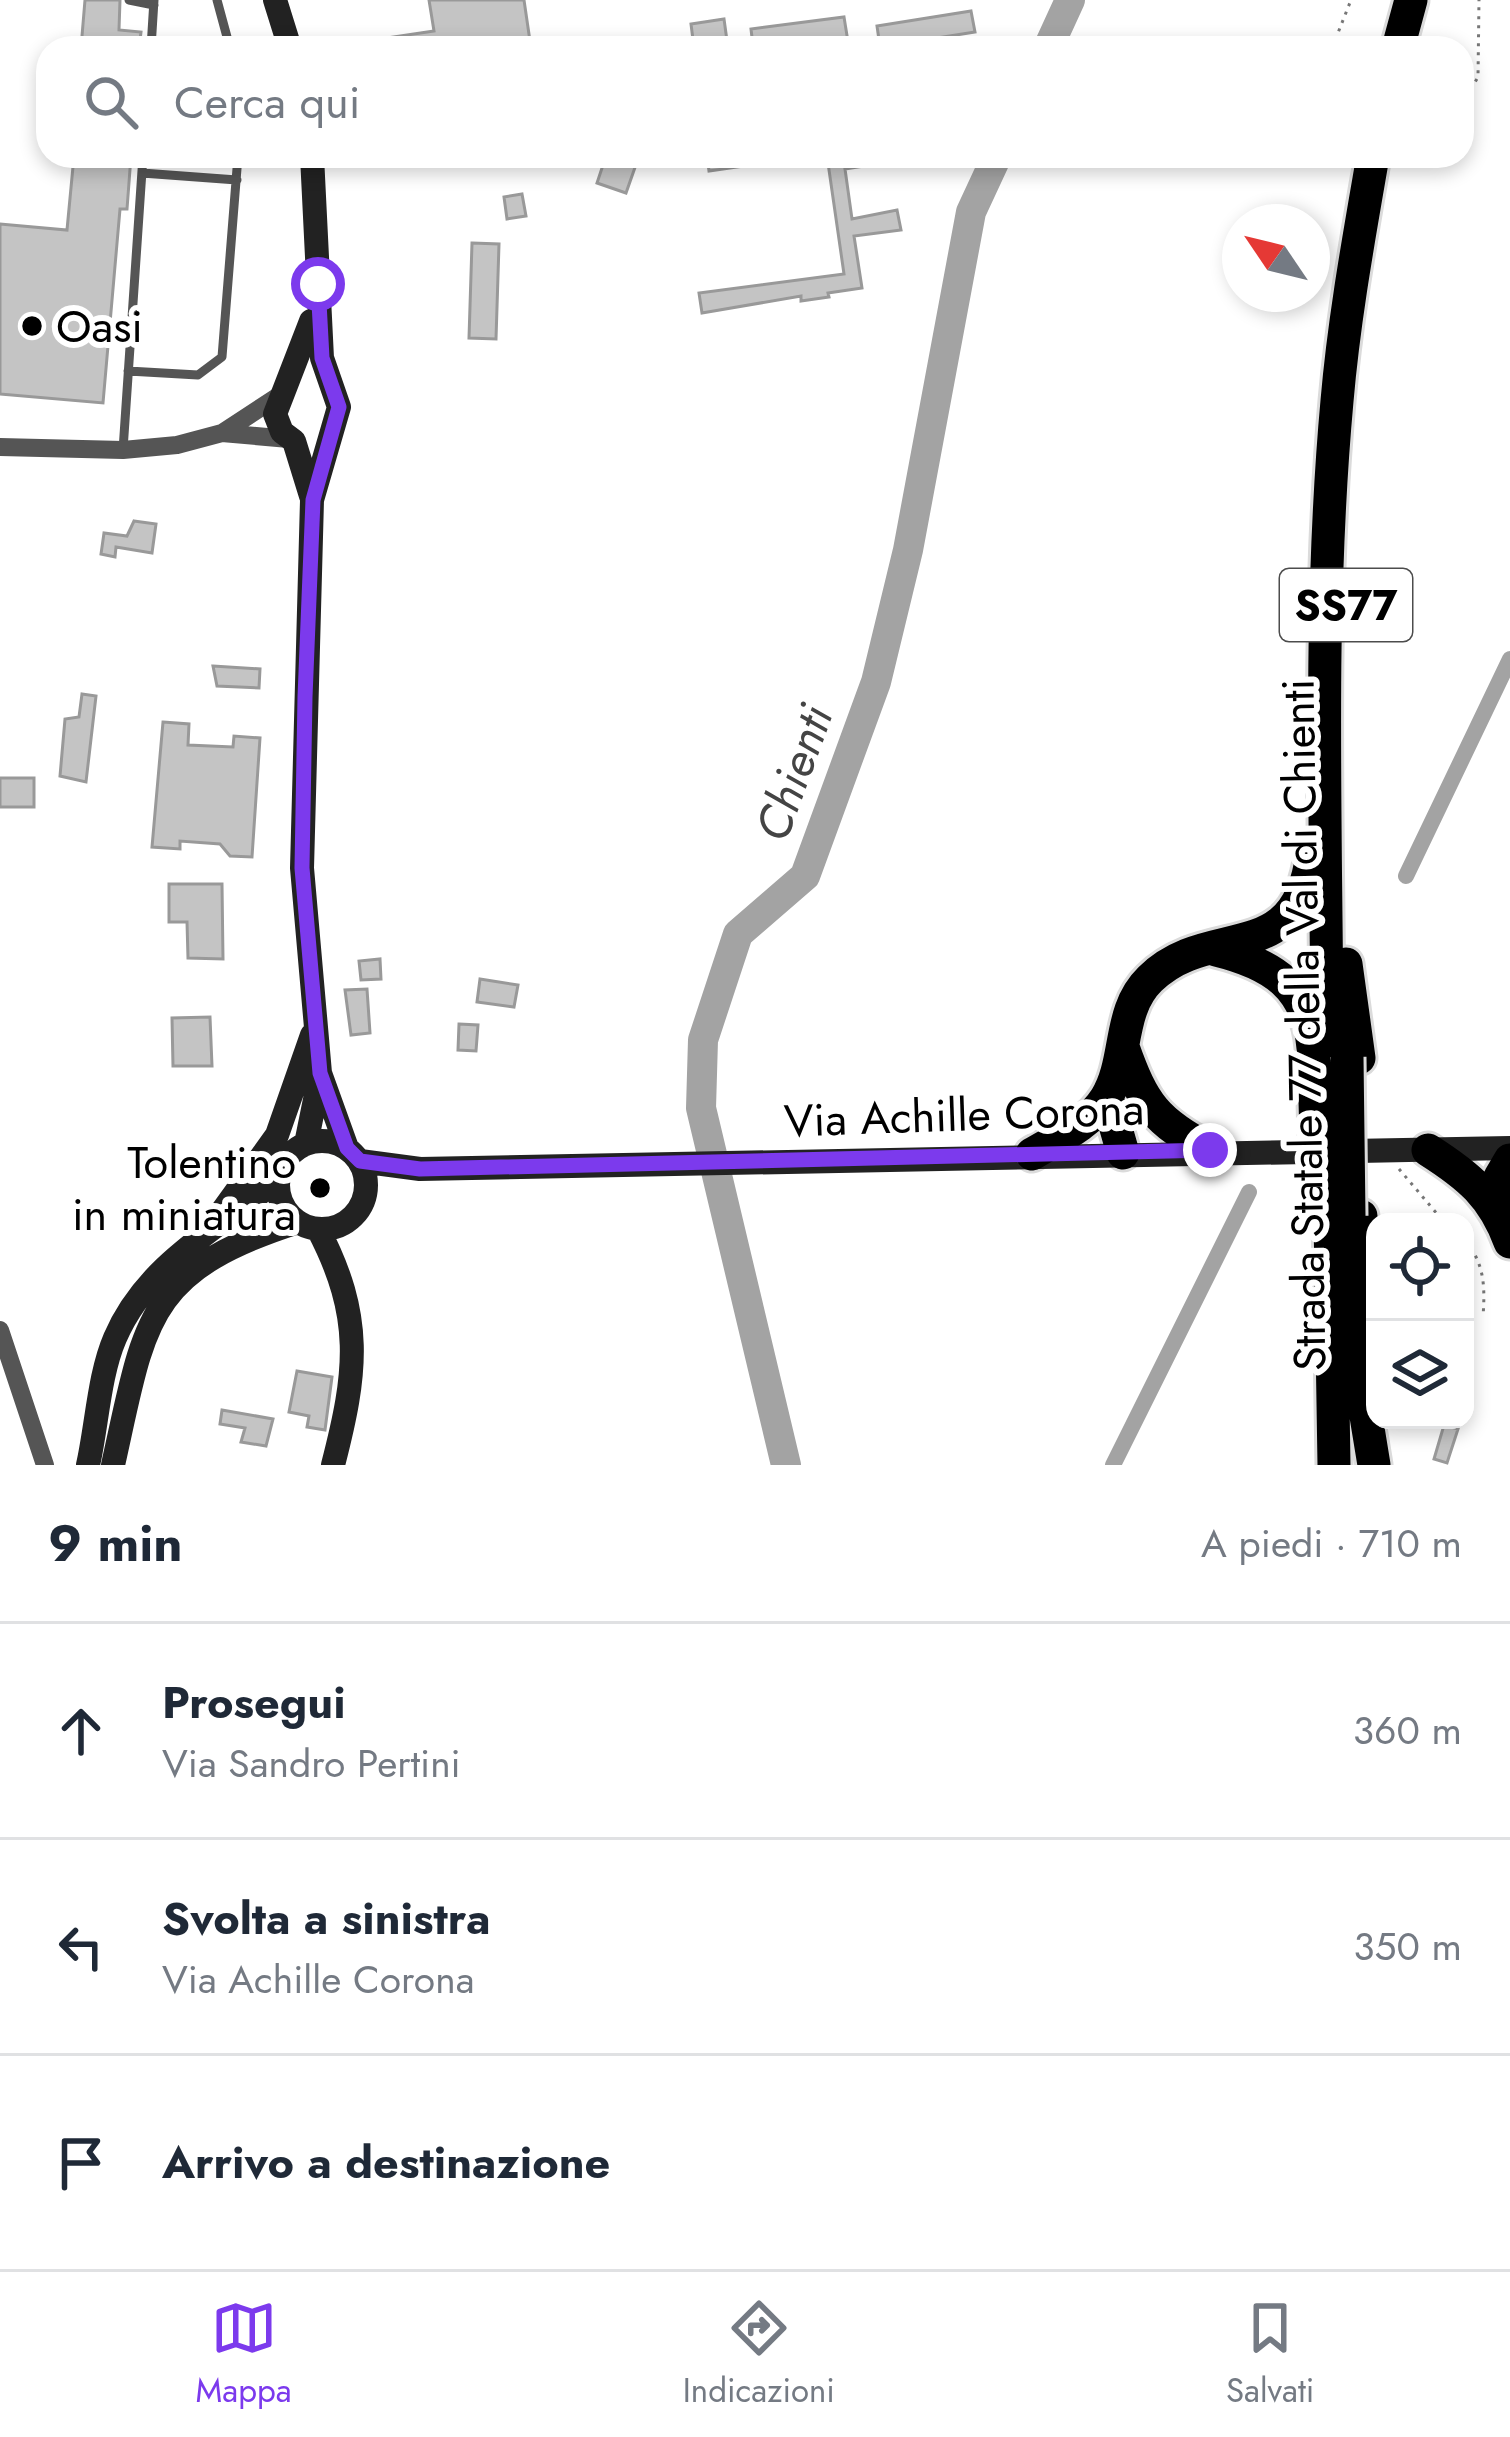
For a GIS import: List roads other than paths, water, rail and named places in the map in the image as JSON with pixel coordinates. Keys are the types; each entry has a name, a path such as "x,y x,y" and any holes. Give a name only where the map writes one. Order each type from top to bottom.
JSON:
{"highway":[{"path":"1401,36 1411,0"},
{"path":"1421,36 1431,0"},
{"name":"Strada Statale 77 della Val di Chienti","path":"1353,1465 1340,1217 1324,642 1337,398 1371,168"},
{"name":"Strada Statale 77 della Val di Chienti","path":"1337,1059 1346,964 1344,637 1351,468 1366,316 1391,168"},
{"path":"1032,1154 1080,1126 1107,1097 1124,1047 1126,1019 1147,981 1166,965 1273,930 1302,897 1309,876 1314,612 1330,536"},
{"path":"1214,950 1265,965 1299,994 1311,1022 1337,1059"},
{"path":"1124,1047 1142,1098 1176,1132 1210,1150"},
{"path":"1107,1097 1123,1153"},
{"path":"1123,1153 1142,1098"},
{"path":"1411,1150 1473,1178 1497,1207 1510,1242"},
{"path":"1497,1207 1500,1177 1510,1160"},
{"path":"1340,1217 1374,1465"},
{"name":"Strada Statale 77 della Val di Chienti","path":"1334,1465 1340,1217"}],"main road":[{"path":"275,0 286,36"},
{"path":"306,1144 320,1073 302,868 313,500 339,417 322,358 313,168"},
{"path":"313,500 291,440 277,424 282,392 307,342 318,284"},
{"path":"282,392 313,380 330,389"},
{"path":"291,440 312,444 330,435"},
{"path":"195,1241 259,1166 277,1135 316,1021"},
{"path":"320,1073 353,1155 358,1208 343,1276 354,1334 354,1366 333,1465"},
{"path":"112,1465 113,1342 136,1296 195,1241 279,1178 288,1158 306,1144 320,1141 353,1155"},
{"name":"Via Achille Corona","path":"353,1155 420,1169 1210,1150 1510,1148"},
{"name":"Via Achille Corona","path":"358,1208 420,1169"},
{"path":"279,1178 282,1203 308,1225 343,1276"},
{"path":"88,1465 158,1308 194,1270 238,1241 358,1208"}],"street":[{"path":"0,447 123,450 177,445 222,433 282,392"},
{"path":"222,433 291,440"},
{"path":"0,1330 45,1465"}],"lane":[{"path":"129,0 154,3 152,36"},
{"path":"217,0 227,36"},
{"path":"123,450 142,168"},
{"path":"128,371 198,375 222,356 238,168"},
{"path":"142,173 237,180"}],"waterway":[{"name":"Chienti","path":"1054,36 1070,0"},
{"name":"Chienti","path":"786,1465 701,1108 703,1040 738,934 805,876 876,682 908,550 971,212 991,168"},
{"path":"1406,876 1510,659"},
{"path":"1113,1465 1249,1192"}],"place":[{"name":"Oasi","path":"32,326"},
{"name":"Tolentino in miniatura","path":"320,1188"}]}
